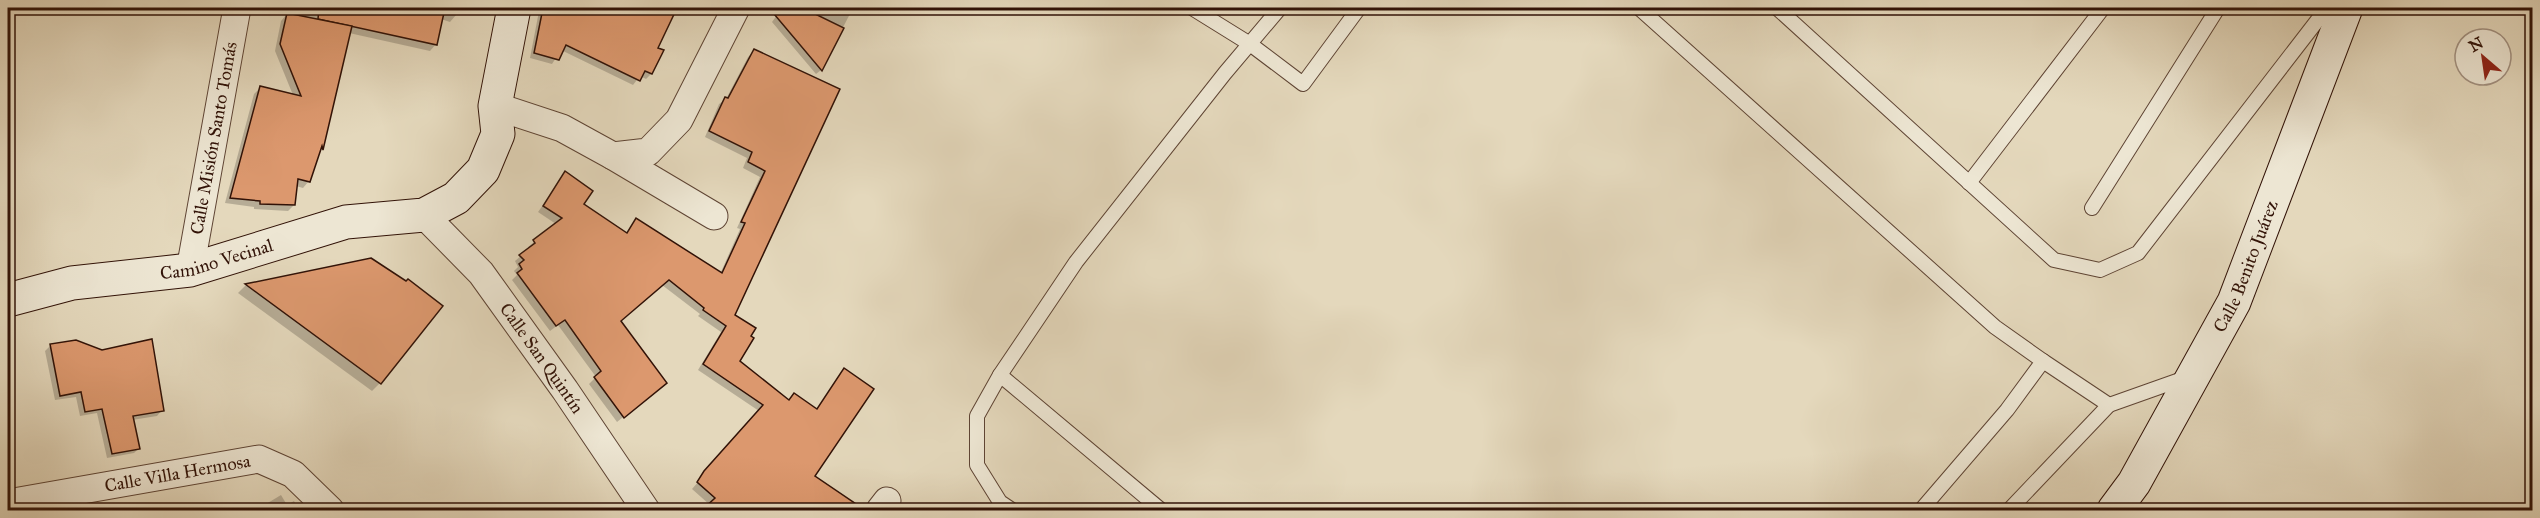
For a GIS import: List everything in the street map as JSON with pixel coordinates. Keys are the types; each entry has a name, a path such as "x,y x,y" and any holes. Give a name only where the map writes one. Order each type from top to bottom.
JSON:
{"street":[{"name":"Calle Misión Santo Tomás","path":"190,270 237,8"},
{"path":"424,215 456,198 483,170 498,134 495,106 514,8"},
{"path":"613,156 648,152 679,120 736,8"},
{"name":"Calle Benito Juárez","path":"2114,510 2134,483 2234,302 2346,8"},
{"path":"495,106 562,128 714,216"},
{"name":"Camino Vecinal","path":"8,300 72,284 190,270 346,222 424,215"},
{"name":"Calle San Quintín","path":"424,215 481,273 578,408 646,510"},
{"name":"Calle Villa Hermosa","path":"8,503 259,459 293,474 330,510"}],"lane":[{"path":"1192,8 1250,44 1303,84 1359,8"},
{"path":"1012,510 1000,501 976,465 978,416 1000,375 1076,262 1280,8"},
{"path":"1639,8 1995,327 2109,405"},
{"path":"1777,8 2055,260 2100,270 2138,253 2327,8"},
{"path":"1969,183 2103,8"},
{"path":"2092,208 2218,8"},
{"path":"1921,510 2007,410 2043,361"},
{"path":"1000,375 1161,510"},
{"path":"2009,510 2109,405 2194,375"}],"building":[{"path":"319,8 445,8 437,45 318,19"},
{"path":"543,8 677,8 658,48 664,50 652,74 645,71 640,81 566,45 559,60 534,53"},
{"path":"769,8 803,8 844,28 822,71"},
{"path":"287,13 352,26 323,150 322,146 310,182 298,179 295,205 260,204 260,201 230,198 260,86 301,96 280,44"},
{"path":"754,49 840,89 735,315 756,328 751,336 754,338 740,361 789,400 794,393 817,409 844,368 874,389 815,476 865,510 702,510 715,498 697,482 704,471 763,405 703,364 726,326 703,310 704,308 669,280 621,321 667,383 624,418 594,377 601,371 565,320 556,326 517,273 522,269 519,264 524,260 519,255 535,243 533,240 562,218 543,206 565,171 593,191 584,204 627,233 636,218 722,273 745,223 741,222 765,171 748,162 752,152 709,131 725,97 728,98"},
{"path":"371,258 406,281 408,279 443,306 381,384 245,284"},
{"path":"152,339 164,411 133,416 140,449 112,454 102,409 85,412 81,392 60,396 50,344 76,340 102,350"}]}
